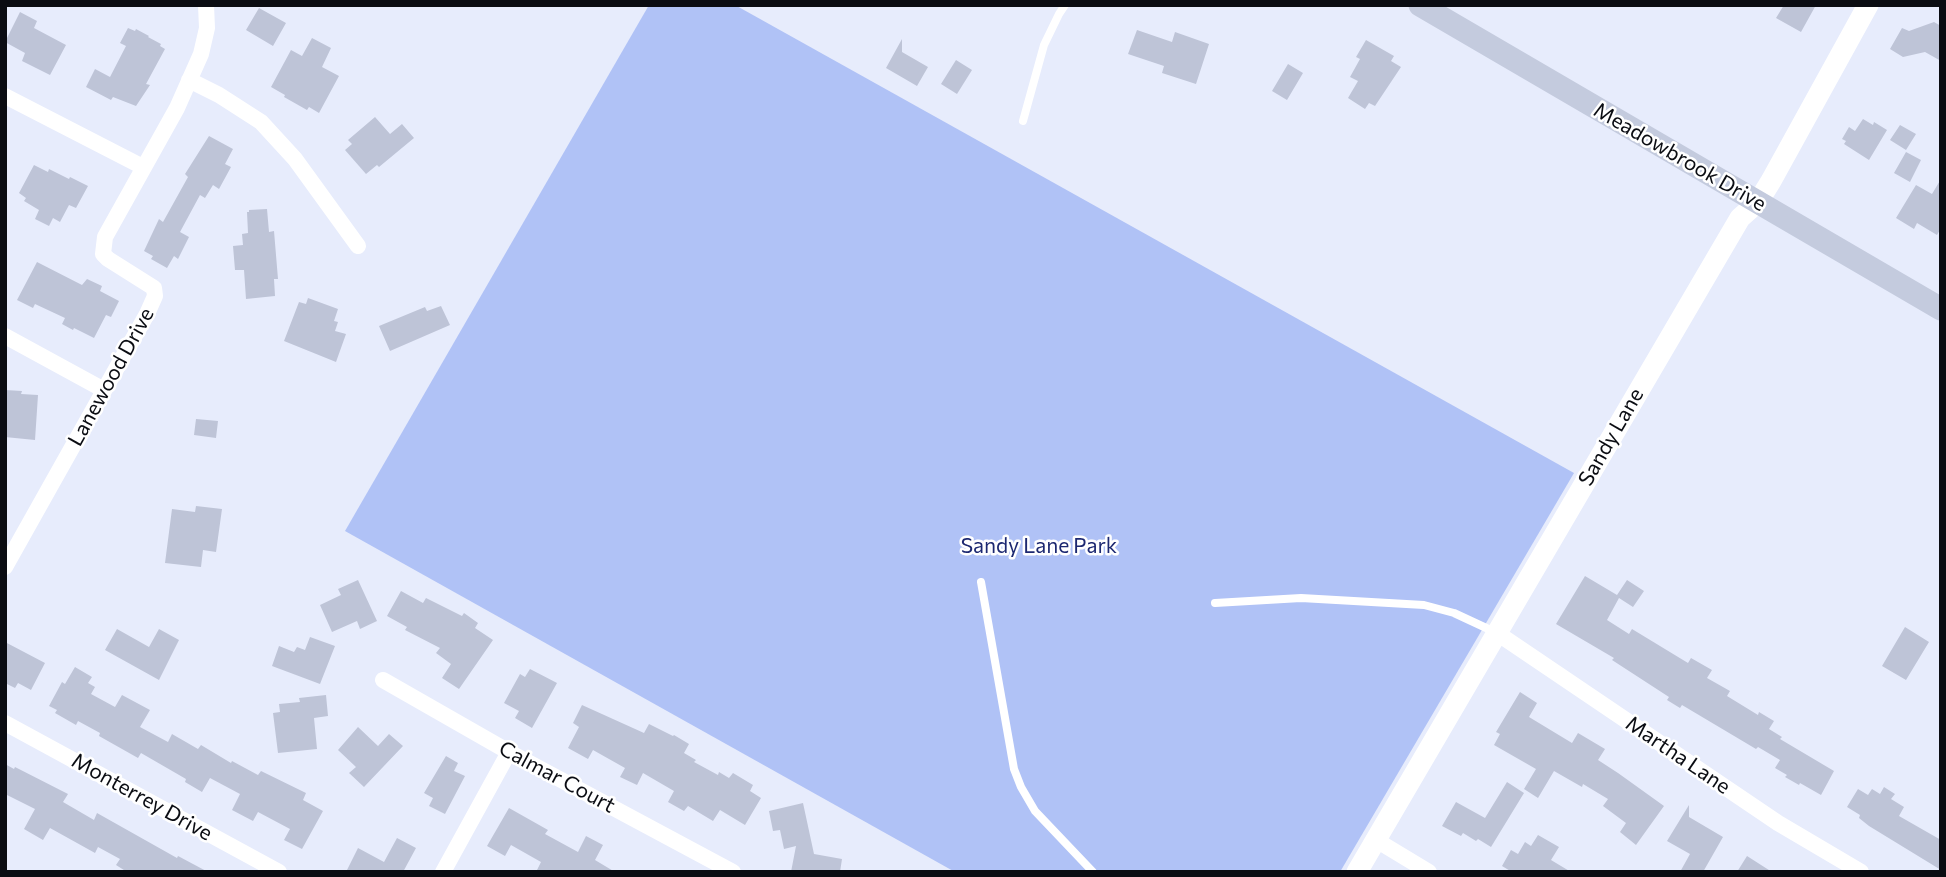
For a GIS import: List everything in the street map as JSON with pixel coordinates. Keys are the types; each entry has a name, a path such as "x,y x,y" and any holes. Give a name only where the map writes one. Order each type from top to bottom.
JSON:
{"main road":[{"name":"Meadowbrook Drive","path":"1420,5 1941,309"}],"street":[{"path":"5,96 143,167 177,108 201,54 207,28 206,5"},
{"name":"Sandy Lane","path":"1357,872 1740,218 1758,202 1771,181 1868,5"},
{"path":"189,80 261,122 295,159 358,246"},
{"name":"Lanewood Drive","path":"5,567 155,296 155,288 108,260 103,254 104,237 143,167"},
{"path":"5,336 104,390"},
{"name":"Martha Lane","path":"1497,633 1778,823 1861,872"},
{"name":"Calmar Court","path":"383,680 509,752 733,872"},
{"name":"Monterrey Drive","path":"5,723 279,872"},
{"path":"443,872 509,752"},
{"path":"1376,840 1430,872"}],"lane":[{"path":"1023,121 1044,45 1065,5"},
{"path":"981,582 1017,778 1035,811 1093,872"},
{"path":"1215,603 1301,598 1424,605 1454,613 1497,633"}],"green space":[{"name":"Sandy Lane Park","path":"649,5 735,5 1574,473 1340,872 955,872 345,531"}],"building":[{"path":"1784,5 1816,5 1801,32 1776,18"},
{"path":"259,8 286,23 273,46 246,30"},
{"path":"20,12 37,21 34,28 66,45 50,75 22,61 25,53 5,42"},
{"path":"1934,22 1941,26 1941,61 1925,52 1903,57 1890,49 1902,28 1909,31"},
{"path":"128,28 149,36 165,49 146,84 150,85 136,106 113,97 111,100 86,87 95,69 110,77 126,46 120,43"},
{"path":"1137,30 1172,42 1175,32 1209,44 1196,84 1162,73 1164,66 1128,54"},
{"path":"312,38 331,48 322,67 339,76 319,113 309,107 307,110 271,87 291,50 302,56"},
{"path":"902,39 902,52 928,67 917,86 886,68"},
{"path":"1366,40 1394,56 1391,61 1401,67 1375,106 1369,103 1365,109 1348,98 1358,81 1350,77 1360,59 1356,57"},
{"path":"956,60 972,70 957,94 941,84"},
{"path":"1288,64 1303,73 1287,100 1272,91"},
{"path":"375,117 390,134 402,124 414,138 379,167 377,165 366,174 345,150 352,144 348,140"},
{"path":"1863,119 1887,130 1869,160 1844,144 1846,141 1842,139 1849,127 1855,131"},
{"path":"1900,125 1916,134 1906,150 1890,140"},
{"path":"209,136 233,149 225,164 231,167 219,189 213,185 205,198 200,195 180,232 189,237 178,259 174,256 167,268 151,259 153,256 144,251 159,219 163,222 188,177 185,174"},
{"path":"1906,152 1921,160 1910,182 1894,173"},
{"path":"34,165 88,186 76,208 69,205 60,222 53,218 49,226 35,219 39,210 24,201 26,198 19,193"},
{"path":"1941,179 1941,228 1937,235 1917,223 1914,229 1896,218 1916,185 1932,194"},
{"path":"267,209 269,232 274,231 278,279 274,279 275,296 246,299 244,270 235,270 233,246 243,245 242,234 248,233 247,212"},
{"path":"37,262 82,285 87,279 102,286 100,291 119,301 111,317 106,315 94,338 62,324 65,318 35,304 33,308 17,300"},
{"path":"308,298 338,309 334,321 338,322 335,331 346,334 336,362 284,341 299,302 306,304"},
{"path":"441,306 450,325 390,351 379,326 425,307 427,311"},
{"path":"5,390 38,395 35,440 5,437"},
{"path":"196,419 218,421 216,438 194,435"},
{"path":"196,506 222,509 216,552 203,550 201,567 165,563 172,509 195,512"},
{"path":"1585,576 1617,595 1627,580 1644,591 1633,607 1619,598 1607,620 1629,634 1632,629 1688,663 1691,658 1712,670 1707,678 1730,691 1727,696 1758,715 1759,712 1774,721 1769,729 1782,737 1780,739 1834,771 1821,795 1785,777 1787,775 1775,768 1780,760 1758,747 1756,749 1682,705 1680,708 1667,700 1669,697 1612,660 1614,658 1556,624"},
{"path":"358,580 377,621 360,629 357,621 332,632 320,605 341,595 338,589"},
{"path":"401,591 423,603 426,598 462,616 464,613 478,623 475,628 493,640 459,689 442,678 451,664 436,653 440,648 405,630 407,627 387,616"},
{"path":"1905,627 1929,642 1906,680 1882,666"},
{"path":"117,629 149,647 159,629 179,640 159,680 105,650"},
{"path":"310,637 335,646 320,684 272,666 279,646 294,652 297,647 305,650"},
{"path":"5,642 45,663 31,690 18,683 15,688 5,683"},
{"path":"75,667 92,677 88,683 95,687 91,694 115,707 122,695 150,710 140,727 168,742 172,734 198,749 201,745 231,763 232,761 258,775 261,771 306,793 303,800 323,811 302,849 284,840 290,829 258,812 253,821 232,810 240,794 210,778 202,792 185,782 186,779 141,753 138,758 78,721 76,725 55,713 57,710 49,706 62,682 65,684"},
{"path":"530,669 557,683 532,728 515,718 519,711 504,703 520,674 525,677"},
{"path":"1520,692 1537,703 1529,717 1572,743 1578,733 1605,749 1598,760 1664,806 1636,845 1620,832 1626,823 1603,806 1608,799 1583,784 1582,787 1554,771 1538,798 1524,789 1536,769 1494,745 1500,734 1496,732"},
{"path":"326,695 328,716 314,718 317,749 278,753 273,713 280,712 279,704 300,702 299,698"},
{"path":"582,705 644,733 649,724 674,735 689,744 684,753 696,760 694,762 718,775 719,772 729,778 733,773 753,785 750,791 761,798 745,825 720,810 713,821 688,806 684,811 668,802 674,791 643,773 637,785 620,777 625,768 593,750 588,759 568,748 579,727 573,723"},
{"path":"358,727 378,746 389,734 403,746 364,787 349,773 356,767 338,750"},
{"path":"446,756 458,763 454,771 465,776 445,814 429,806 433,798 424,793"},
{"path":"5,764 68,794 63,802 94,820 97,813 177,858 178,856 208,872 127,872 116,865 120,859 98,847 95,853 50,828 43,840 24,829 35,809 5,794"},
{"path":"1507,782 1524,793 1491,847 1478,839 1476,841 1463,833 1461,836 1442,826 1456,802 1485,818"},
{"path":"1884,787 1895,794 1891,799 1904,807 1899,816 1941,840 1941,870 1869,826 1859,818 1860,815 1847,807 1858,789 1868,795 1872,789 1880,794"},
{"path":"803,803 814,854 842,859 840,872 791,872 796,846 784,849 780,830 773,831 769,811"},
{"path":"1689,805 1689,817 1723,837 1703,872 1680,872 1690,854 1667,841"},
{"path":"509,808 548,830 545,834 578,852 586,836 603,845 595,860 615,872 536,872 541,862 511,845 505,856 487,846"},
{"path":"1538,835 1559,847 1551,860 1571,872 1512,872 1502,866 1511,850 1518,854 1525,842 1531,846"},
{"path":"397,838 416,848 403,872 346,872 358,848 384,862"},
{"path":"1747,856 1772,872 1737,872"}]}
